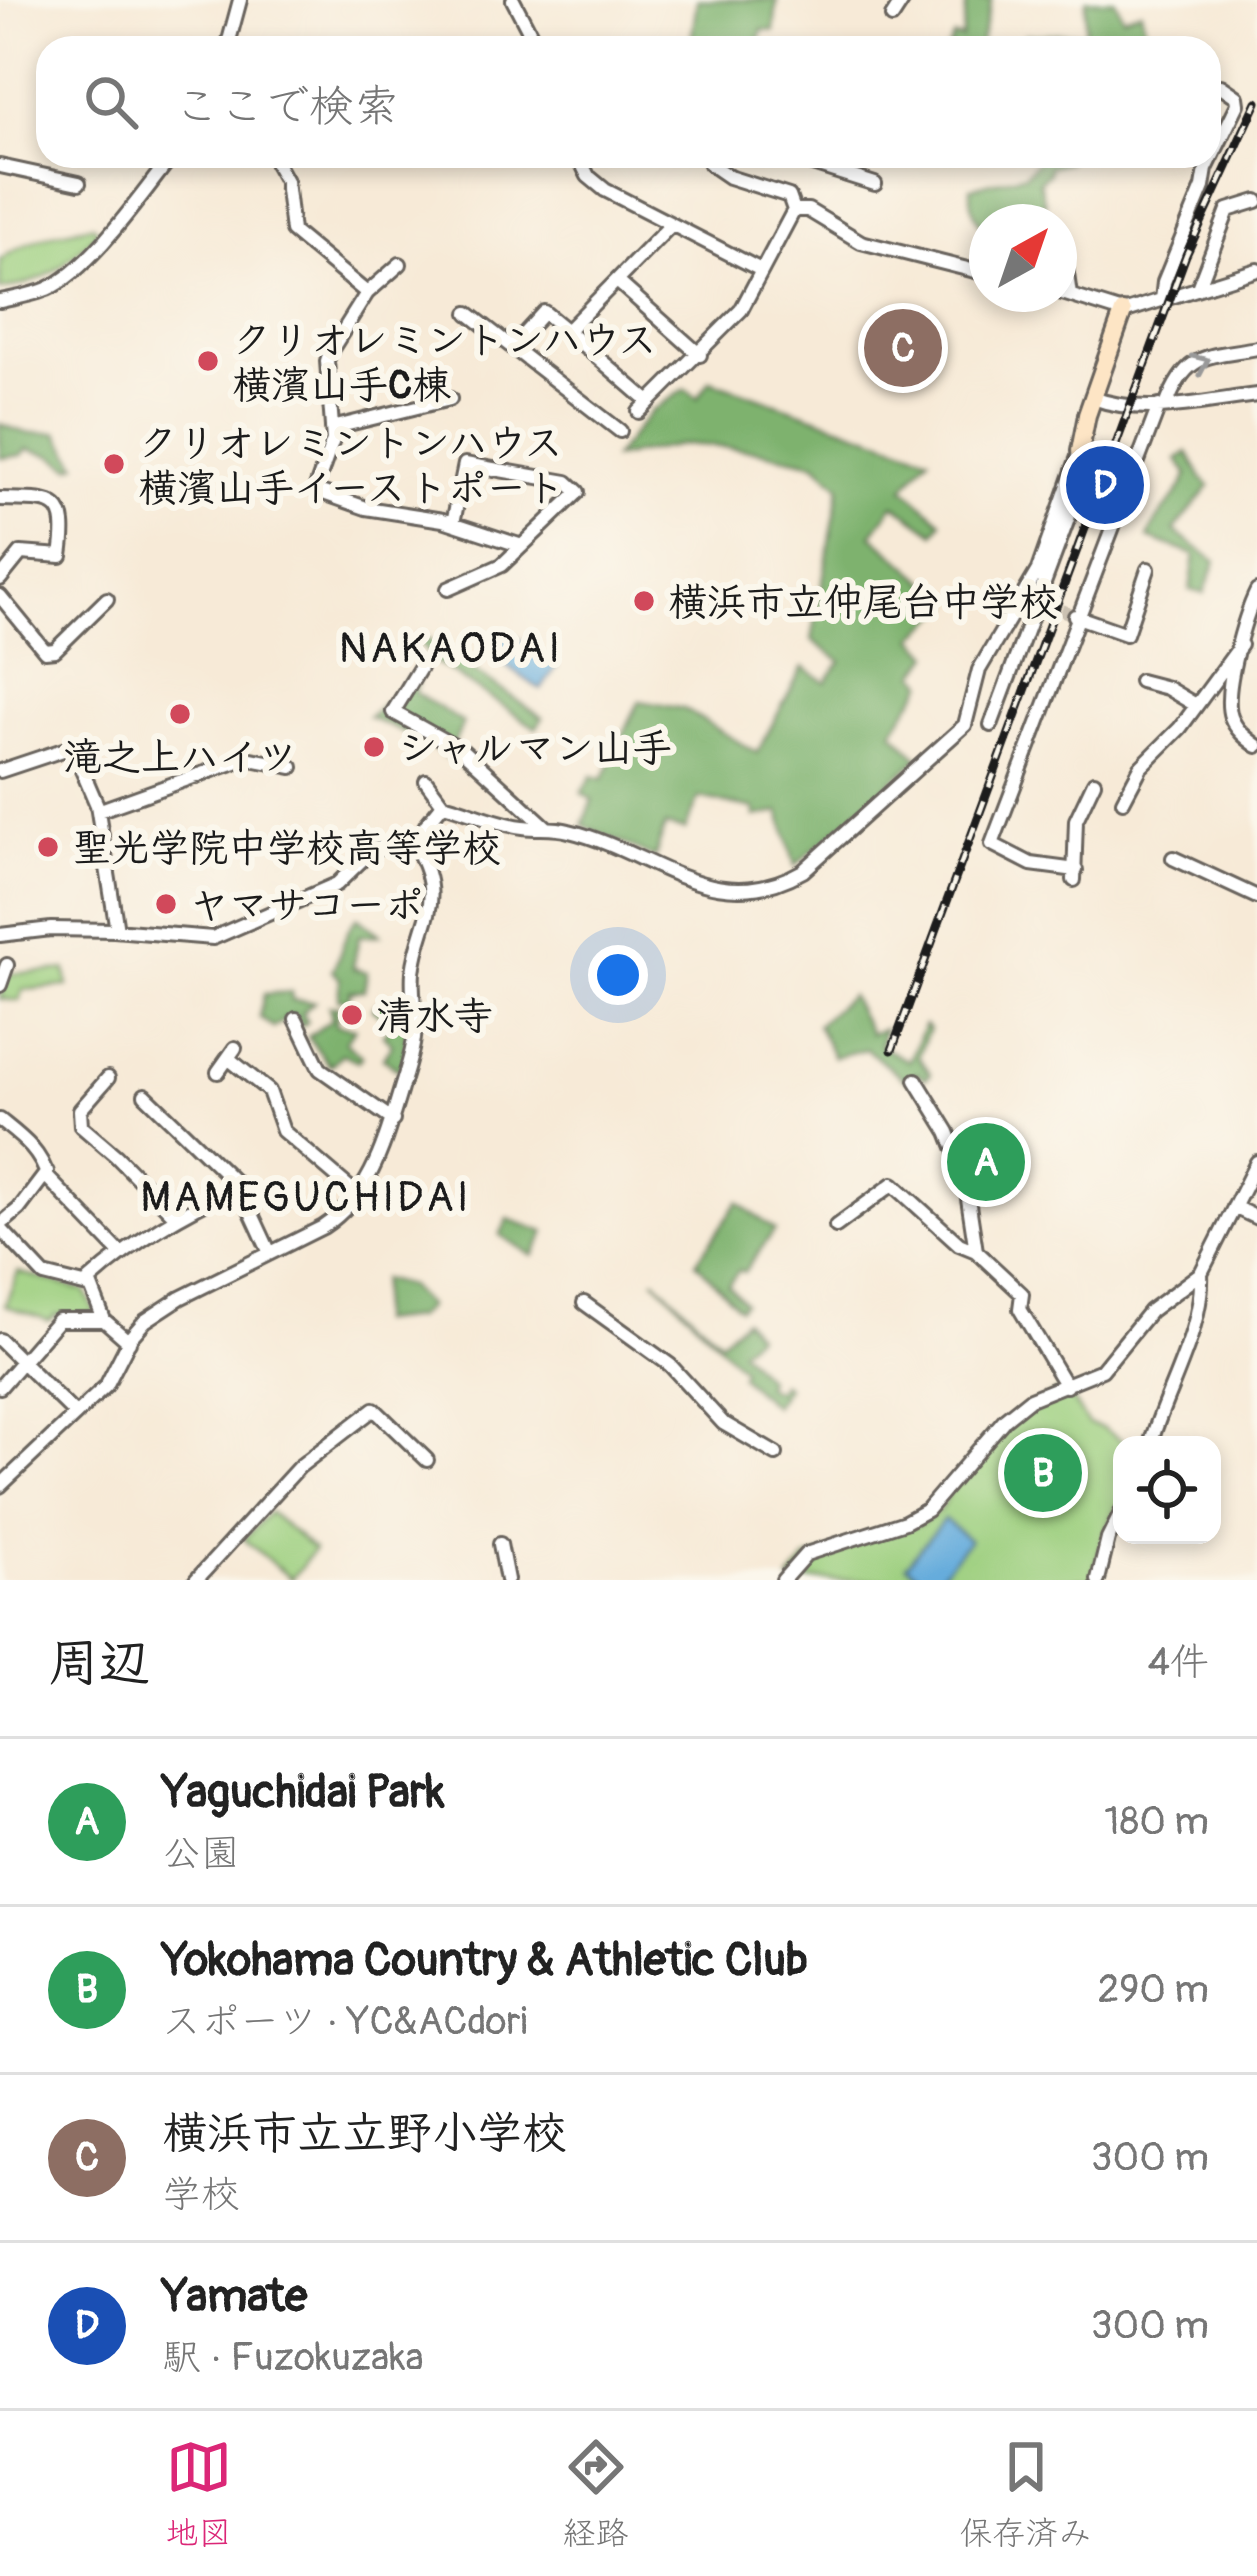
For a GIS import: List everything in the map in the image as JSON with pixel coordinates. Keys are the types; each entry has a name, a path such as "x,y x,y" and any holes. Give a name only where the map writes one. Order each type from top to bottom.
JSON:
{"street":[{"path":"230,36 240,0"},
{"path":"513,0 532,36"},
{"path":"892,17 903,0"},
{"path":"1221,86 1237,97 1238,104 1221,139"},
{"path":"0,166 79,183"},
{"path":"0,301 47,289 70,274 163,168"},
{"path":"278,168 286,182 292,231 367,293"},
{"path":"586,168 596,183 760,270"},
{"path":"512,347 544,312 644,407 741,310 794,210 789,196 729,177 716,168"},
{"path":"824,168 874,184"},
{"path":"1162,300 1164,282 1206,168"},
{"path":"1198,288 1228,210 1257,201"},
{"path":"794,210 808,210 861,242 969,269"},
{"path":"568,331 671,226"},
{"path":"400,263 367,293 327,361 333,440 315,490 366,508 453,524 522,546"},
{"path":"1077,298 1124,312 1257,270"},
{"path":"617,281 700,355"},
{"path":"426,781 443,804 498,822 584,835 718,889 769,888 802,871 965,725 979,670 1038,570 1124,312"},
{"path":"468,313 620,431"},
{"path":"1094,782 1076,820 1075,875 1031,864 992,844 1077,616 1178,375 1210,356 1257,348"},
{"path":"1093,398 1110,404 1162,406 1257,395"},
{"path":"332,428 450,399"},
{"path":"991,725 1040,603 1076,491 1078,459"},
{"path":"448,589 502,565 578,492 567,482 465,464 453,524"},
{"path":"0,499 54,504 64,513 66,523 61,556 22,554 0,579"},
{"path":"1077,616 1126,634 1148,569"},
{"path":"1257,591 1229,705 1235,724 1257,746"},
{"path":"0,596 45,651 55,650 107,599"},
{"path":"1123,801 1142,767 1180,728 1241,645"},
{"path":"420,668 393,712 463,751 547,828"},
{"path":"1140,681 1167,688 1194,704"},
{"path":"0,771 72,747 98,811 117,930"},
{"path":"98,811 238,761 292,767"},
{"path":"416,847 443,804"},
{"path":"0,934 117,930 213,938 337,884 371,851 416,847"},
{"path":"0,1486 106,1386 128,1342 145,1321 269,1251 323,1227 343,1214 358,1195 393,1120 415,1034 414,963 431,911 428,871 416,847"},
{"path":"1173,858 1257,897"},
{"path":"0,985 7,964"},
{"path":"296,1019 320,1069 393,1120"},
{"path":"218,1072 231,1053 268,1091 284,1131 358,1195"},
{"path":"109,1078 80,1110 81,1126 175,1216"},
{"path":"916,1080 948,1132 964,1172 976,1251"},
{"path":"146,1095 238,1186 269,1251"},
{"path":"0,1120 24,1137 44,1161 46,1172 120,1253"},
{"path":"783,1580 806,1554 905,1522 926,1510 1005,1418 1030,1399 1102,1370 1150,1311 1201,1273 1257,1162"},
{"path":"46,1172 0,1226 44,1275 88,1286"},
{"path":"836,1226 893,1184 1022,1294 1020,1309 1066,1386"},
{"path":"88,1286 120,1253 175,1216 238,1186"},
{"path":"1234,1207 1257,1218"},
{"path":"1152,1436 1202,1300 1201,1273"},
{"path":"88,1286 104,1320 128,1342"},
{"path":"584,1304 670,1365 723,1423 776,1454"},
{"path":"0,1387 58,1320 104,1320"},
{"path":"0,1340 75,1414"},
{"path":"196,1580 298,1467 374,1409 428,1460"},
{"path":"1098,1580 1113,1529"},
{"path":"500,1544 507,1580"}],"green space":[{"path":"697,0 777,0 774,31 762,30 761,36 692,36"},
{"path":"967,0 992,0 982,36 962,36"},
{"path":"1086,0 1115,0 1123,17 1141,11 1147,34 1025,36 1085,33"},
{"path":"1031,168 1049,168 1039,181 1045,204 972,204 971,187 1025,174"},
{"path":"93,225 98,231 55,271 0,290 0,260 44,237"},
{"path":"710,380 929,456 904,488 942,521 935,533 894,504 872,535 952,604 915,637 931,655 917,673 925,682 893,731 919,758 795,866 780,812 755,817 755,809 699,798 685,830 665,826 655,858 583,825 593,800 582,793 592,776 603,779 640,701 684,709 757,753 803,667 826,682 841,661 812,640 840,486 816,463 754,450 685,444 613,458 652,411 685,389 698,398"},
{"path":"0,424 26,433 58,433 78,464 71,467 27,449 22,455 0,458"},
{"path":"1188,452 1210,486 1174,531 1216,561 1204,594 1190,590 1195,555 1148,538 1184,484 1188,474 1177,460"},
{"path":"420,634 543,718 536,728 437,663 416,639"},
{"path":"408,678 418,684 414,692 463,723 451,750 472,768 468,772 424,742 368,717"},
{"path":"357,917 380,935 359,936 353,968 367,972 364,990 350,991 349,999 338,999 340,979 332,970"},
{"path":"66,970 68,986 23,990 20,1001 0,999 8,974"},
{"path":"291,992 292,1000 314,1002 302,1013 307,1022 302,1026 293,1014 273,1028 259,1017 264,994"},
{"path":"850,995 870,1034 884,1029 880,1046 909,1061 924,1025 929,1029 918,1056 931,1074 925,1079 918,1073 907,1081 866,1049 834,1057 817,1025"},
{"path":"380,1001 407,1012 405,1057 399,1070 383,1058 392,1044 383,1035 392,1024 372,1008"},
{"path":"329,1006 338,1006 336,1025 355,1028 345,1042 362,1056 358,1061 342,1054 330,1066 308,1037 332,1019"},
{"path":"993,1136 1006,1176 978,1183 965,1148"},
{"path":"738,1202 775,1230 744,1272 739,1270 728,1285 744,1302 739,1308 696,1262"},
{"path":"508,1219 546,1232 533,1256 500,1235"},
{"path":"18,1272 85,1291 96,1314 56,1315 48,1321 5,1305"},
{"path":"654,1278 720,1341 744,1319 756,1334 740,1350 767,1379 765,1386 776,1391 781,1383 786,1387 773,1406 740,1376 742,1369"},
{"path":"381,1279 408,1286 427,1307 415,1318 377,1322"},
{"path":"1065,1390 1088,1424 1115,1436 1113,1516 1092,1580 790,1580 807,1559 921,1524 940,1510 950,1491 1014,1417"},
{"path":"269,1512 314,1550 291,1579 244,1539"}],"water":[{"path":"508,632 557,666 541,690 492,656"},
{"path":"944,1519 969,1540 936,1580 925,1580 906,1565"}],"tunnel":[{"path":"1044,604 1074,615"}],"railway":[{"path":"892,1050 1186,255 1257,102"}],"place":[{"name":"横浜市立立野小学校","path":"903,348"},
{"name":"クリオレミントンハウス 横濱山手C棟","path":"208,361"},
{"name":"クリオレミントンハウス 横濱山手イーストポート","path":"114,464"},
{"name":"Yamate","path":"1105,485"},
{"name":"横浜市立仲尾台中学校","path":"644,601"},
{"name":"滝之上ハイツ","path":"180,714"},
{"name":"シャルマン山手","path":"374,747"},
{"name":"聖光学院中学校高等学校","path":"48,847"},
{"name":"ヤマサコーポ","path":"166,904"},
{"name":"清水寺","path":"352,1015"},
{"name":"Yaguchidai Park","path":"986,1162"},
{"name":"Yokohama Country & Athletic Club","path":"1043,1473"}],"district":[{"name":"NAKAODAI","path":"451,647"},
{"name":"MAMEGUCHIDAI","path":"306,1196"}]}
